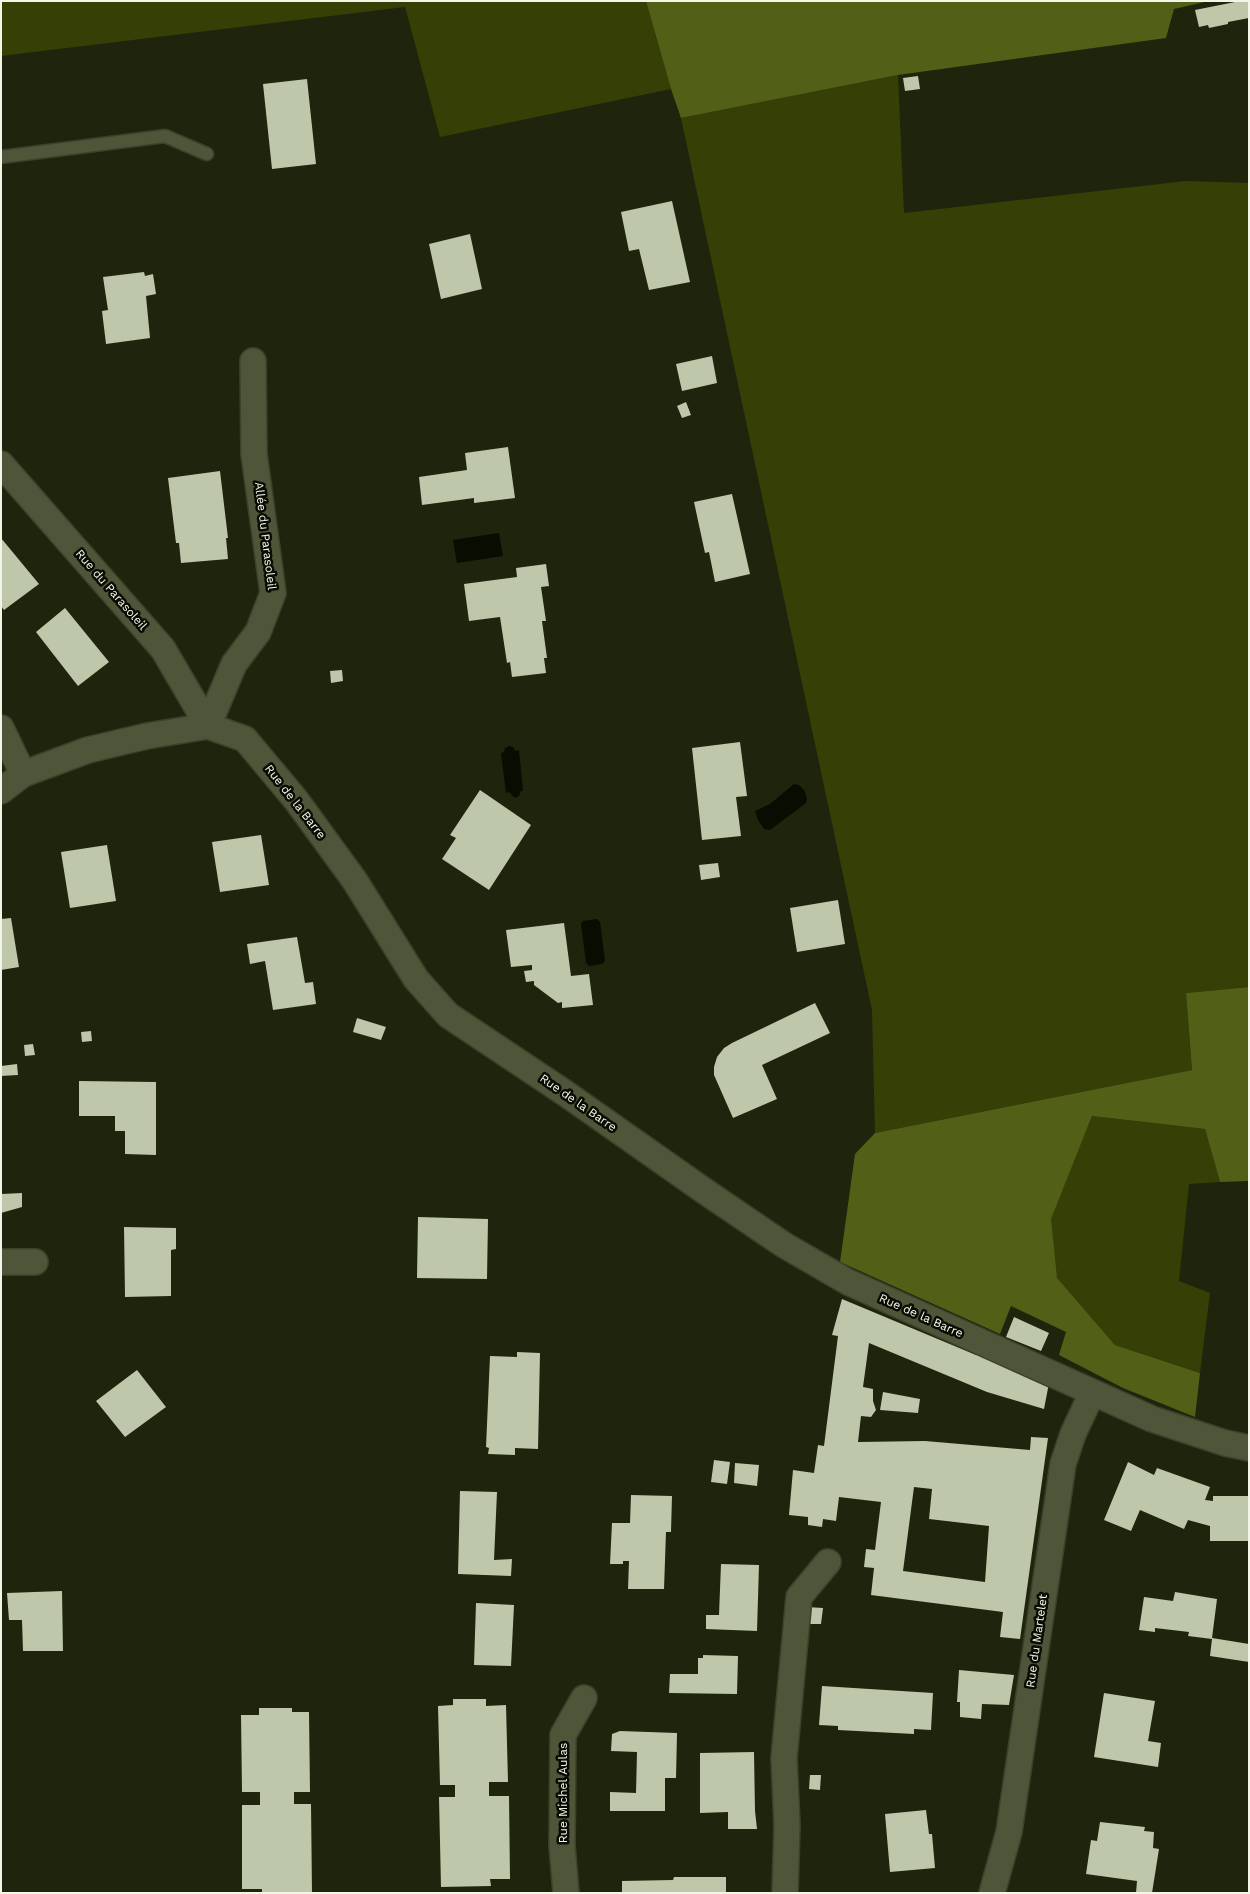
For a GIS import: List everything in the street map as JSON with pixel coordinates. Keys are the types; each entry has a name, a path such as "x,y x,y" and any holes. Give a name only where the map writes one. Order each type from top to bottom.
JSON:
{"street":[{"name":"Allée du Parasoleil","path":"208,726 234,664 258,632 273,593 254,454 253,361"},
{"name":"Rue du Parasoleil","path":"1,464 163,649 208,726"},
{"path":"1,791 23,774 88,750 208,726"},
{"name":"Rue de la Barre","path":"208,726 245,739 290,792 355,881 416,979 448,1015 565,1093 784,1245 848,1282 1152,1419 1225,1443 1249,1448"},
{"path":"1,728 23,774"},
{"path":"1,1262 35,1262"},
{"name":"Rue du Martelet","path":"992,1893 1009,1832 1064,1464 1073,1434 1092,1393"},
{"path":"786,1893 787,1825 784,1758 799,1596 828,1562"},
{"name":"Rue Michel Aulas","path":"566,1893 562,1845 563,1735 584,1698"}],"lane":[{"path":"1,157 165,136 207,154"}],"green space":[{"path":"1,1 646,1 671,89 440,137 405,7 1,56"},
{"path":"646,1 1209,1 1174,9 1166,38 898,75 681,118"},
{"path":"898,75 904,213 1186,181 1249,183 1249,987 1186,993 1192,1070 875,1133 872,1010 681,118"},
{"path":"1249,987 1249,1181 1220,1182 1205,1129 1092,1116 1051,1219 1057,1278 1115,1345 1200,1373 1195,1417 1123,1388 1059,1355 1066,1332 1011,1306 1000,1334 840,1262 855,1154 875,1133 1192,1070 1186,993"},
{"path":"1092,1116 1205,1129 1220,1182 1189,1184 1179,1281 1210,1293 1200,1373 1115,1345 1056,1278 1050,1219"}],"shaded area":[{"path":"499,533 503,556 457,563 453,540"},
{"path":"509,746 513,747 516,751 519,750 523,791 515,798 509,792 506,793 501,753"},
{"path":"794,784 799,785 804,790 807,798 806,803 770,830 764,829 755,811 770,804"},
{"path":"597,919 600,922 605,961 602,964 589,966 586,963 581,924 583,921"}],"building":[{"path":"1249,1 1249,18 1209,28 1208,25 1199,27 1195,10"},
{"path":"918,76 920,89 905,91 903,78"},
{"path":"307,79 316,164 272,169 263,84"},
{"path":"672,201 690,282 649,290 639,249 629,251 621,212"},
{"path":"470,234 482,289 441,299 429,244"},
{"path":"144,272 145,276 153,274 156,294 146,296 150,338 106,344 102,311 108,310 103,277"},
{"path":"712,356 717,383 682,391 676,364"},
{"path":"686,402 691,415 682,418 677,406"},
{"path":"508,447 515,498 474,503 474,498 422,505 419,477 467,470 465,453"},
{"path":"220,471 228,538 226,538 228,559 181,563 179,543 176,543 168,478"},
{"path":"732,494 750,574 715,582 709,552 705,553 694,502"},
{"path":"1,538 39,584 4,610 1,606"},
{"path":"546,564 549,586 541,587 546,621 542,621 547,658 544,658 546,673 512,677 510,662 507,663 500,617 469,621 464,584 517,577 516,568"},
{"path":"65,608 109,662 78,686 36,632"},
{"path":"342,670 343,681 331,683 330,671"},
{"path":"740,742 747,796 736,797 741,836 702,840 692,748"},
{"path":"480,790 531,825 489,890 442,859 456,838 450,835"},
{"path":"261,835 269,885 220,892 212,842"},
{"path":"107,845 116,901 70,908 61,852"},
{"path":"718,863 720,877 701,880 699,865"},
{"path":"838,900 845,944 797,952 790,908"},
{"path":"11,918 19,967 1,970 1,919"},
{"path":"564,923 571,976 589,974 593,1005 562,1008 562,1002 558,1003 534,985 534,981 526,982 524,971 532,970 532,965 511,967 506,930"},
{"path":"297,937 305,983 313,982 316,1004 273,1010 265,961 250,964 247,944"},
{"path":"815,1003 830,1033 762,1065 777,1099 733,1118 714,1075 717,1057 724,1048 732,1043"},
{"path":"357,1018 386,1027 381,1040 353,1032"},
{"path":"91,1031 92,1041 82,1042 81,1032"},
{"path":"33,1044 35,1055 25,1056 24,1045"},
{"path":"17,1064 18,1075 1,1076 1,1066"},
{"path":"79,1081 156,1082 156,1155 125,1154 125,1131 115,1131 115,1116 79,1116"},
{"path":"22,1193 22,1207 1,1213 2,1194"},
{"path":"418,1217 488,1219 487,1279 417,1278"},
{"path":"124,1227 176,1228 176,1249 171,1250 171,1296 125,1297"},
{"path":"842,1299 976,1355 978,1351 992,1357 992,1361 1049,1383 1044,1409 987,1392 869,1343 863,1387 873,1389 873,1401 876,1410 871,1417 861,1416 858,1442 925,1441 1030,1450 1031,1437 1048,1438 1020,1639 1000,1637 1003,1612 871,1595 874,1568 864,1567 866,1549 875,1550 881,1502 839,1497 836,1521 823,1519 822,1527 808,1525 808,1517 789,1515 793,1470 814,1473 818,1445 824,1446 838,1336 832,1335","holes":["914,1487 932,1489 929,1519 989,1526 985,1582 903,1571"]},
{"path":"1014,1317 1049,1333 1041,1351 1006,1337"},
{"path":"517,1352 540,1353 538,1449 515,1448 515,1455 488,1454 489,1448 486,1447 490,1356 517,1357"},
{"path":"137,1370 166,1407 125,1437 96,1401"},
{"path":"883,1392 920,1399 918,1413 880,1410"},
{"path":"714,1460 730,1462 727,1484 711,1482"},
{"path":"1128,1462 1154,1475 1157,1468 1210,1487 1205,1500 1213,1501 1213,1496 1249,1496 1249,1541 1210,1541 1210,1526 1188,1520 1184,1529 1140,1510 1131,1531 1104,1520"},
{"path":"735,1463 759,1465 757,1486 734,1483"},
{"path":"460,1491 497,1492 494,1560 512,1559 511,1576 458,1574"},
{"path":"631,1495 672,1496 671,1532 666,1532 664,1589 628,1589 629,1561 623,1561 623,1564 610,1564 612,1523 630,1523"},
{"path":"721,1564 759,1565 757,1631 706,1629 706,1615 719,1615"},
{"path":"62,1591 63,1651 23,1651 22,1620 9,1620 7,1593"},
{"path":"1175,1592 1217,1599 1212,1638 1249,1644 1249,1662 1210,1656 1212,1639 1188,1636 1189,1632 1155,1628 1155,1632 1139,1630 1144,1597 1173,1601"},
{"path":"476,1603 514,1605 511,1666 474,1665"},
{"path":"807,1607 823,1608 821,1624 805,1624"},
{"path":"703,1655 738,1656 737,1694 669,1693 670,1674 698,1674 698,1658 703,1658"},
{"path":"959,1670 1014,1675 1009,1705 982,1704 981,1719 960,1717 960,1702 957,1702"},
{"path":"822,1686 933,1693 931,1730 914,1729 914,1734 838,1730 838,1726 819,1725"},
{"path":"1104,1693 1155,1701 1148,1741 1161,1743 1158,1767 1094,1757"},
{"path":"453,1699 486,1699 486,1706 506,1705 508,1782 489,1782 489,1796 509,1796 510,1879 490,1879 491,1886 441,1887 439,1797 455,1797 455,1785 440,1785 438,1706 453,1705"},
{"path":"259,1708 292,1708 292,1712 309,1712 310,1792 294,1792 294,1804 311,1804 312,1893 262,1893 262,1889 242,1889 242,1805 260,1805 260,1792 242,1792 241,1715 259,1715"},
{"path":"620,1731 677,1733 676,1778 665,1778 665,1811 610,1811 610,1792 636,1793 637,1752 611,1751 612,1734"},
{"path":"754,1752 757,1829 728,1829 728,1812 700,1813 700,1753"},
{"path":"810,1775 821,1775 820,1790 809,1789"},
{"path":"926,1810 929,1834 932,1834 935,1868 890,1872 885,1814"},
{"path":"1100,1822 1145,1827 1144,1831 1154,1832 1153,1848 1159,1849 1152,1893 1136,1893 1137,1881 1086,1874 1091,1840 1097,1841"},
{"path":"674,1877 726,1877 726,1893 622,1893 622,1881 673,1880"}]}
